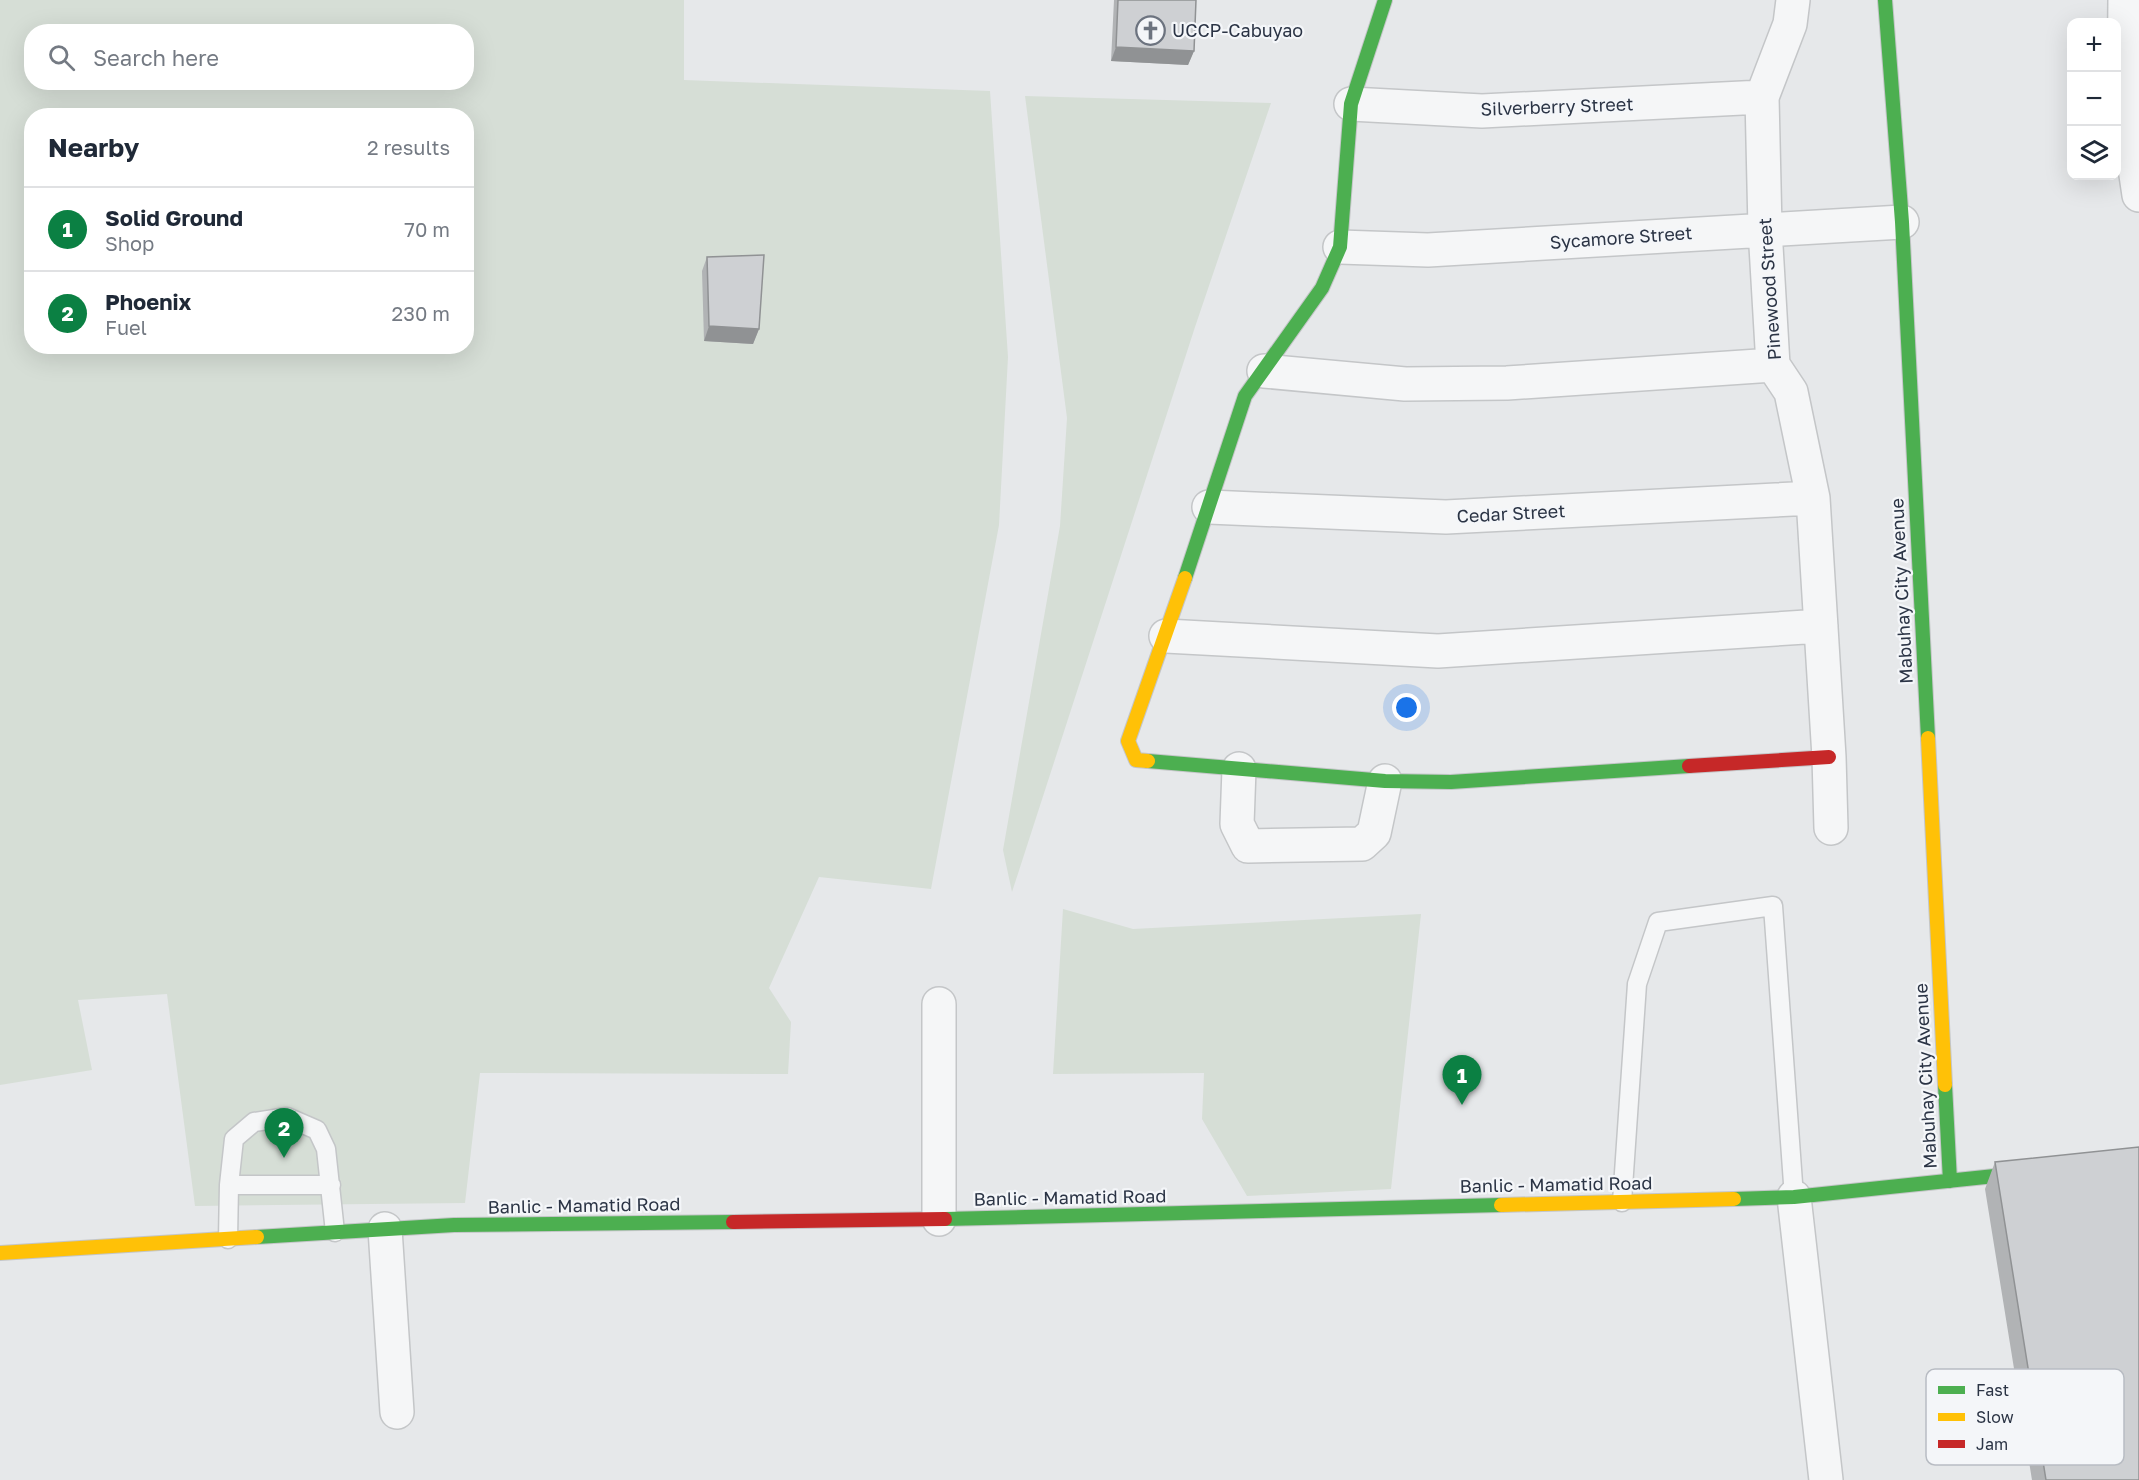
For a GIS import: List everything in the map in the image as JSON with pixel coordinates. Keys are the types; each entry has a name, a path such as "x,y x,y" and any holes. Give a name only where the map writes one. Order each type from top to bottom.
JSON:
{"street":[{"path":"1385,0 1351,104 1340,247 1322,288 1245,396 1166,636 1128,741 1136,760 1385,781 1451,782 1828,757"},
{"name":"Pinewood Street","path":"1793,0 1790,24 1762,97 1765,229 1773,365 1791,392 1813,498 1831,828"},
{"name":"Mabuhay City Avenue","path":"1885,0 1902,222 1950,1181"},
{"path":"2125,0 2139,195"},
{"name":"Silverberry Street","path":"1351,104 1482,111 1762,97"},
{"name":"Sycamore Street","path":"1340,247 1428,250 1902,222"},
{"path":"1264,371 1405,384 1507,383 1773,365"},
{"name":"Cedar Street","path":"1209,507 1446,518 1813,498"},
{"path":"1166,636 1438,651 1821,626"},
{"path":"1239,769 1237,825 1248,846 1362,843 1374,833 1385,781"},
{"path":"939,1004 939,1219"},
{"name":"Banlic - Mamatid Road","path":"0,1253 454,1225 939,1219 1794,1197 2044,1170"},
{"path":"1794,1197 1826,1480"},
{"path":"384,1230 397,1412"}],"lane":[{"path":"1622,1202 1637,984 1658,922 1773,906 1794,1197"},
{"path":"228,1239 229,1185 234,1139 254,1122 287,1117 317,1130 326,1149 335,1232"},
{"path":"229,1185 331,1185"}],"shaded area":[{"path":"0,0 684,0 684,80 990,91 1008,357 999,525 931,889 819,877 769,988 791,1022 788,1074 480,1073 465,1203 195,1206 167,994 78,1000 92,1070 0,1085"},
{"path":"1025,96 1271,103 1195,327 1012,892 1003,850 1060,526 1067,418"},
{"path":"1063,909 1133,929 1421,914 1391,1189 1247,1196 1202,1119 1204,1073 1053,1074"}],"building":[{"name":"UCCP-Cabuyao","path":"1118,0 1196,0 1194,51 1116,47"},
{"path":"764,255 759,329 709,326 707,257"},
{"path":"2139,1147 2139,1480 2046,1480 2044,1465 2124,1465 2124,1369 2028,1369 1995,1162"}],"traffic: fast":[{"path":"1185,578 1245,396 1322,288 1340,247 1351,104 1385,0"},
{"path":"1885,0 1902,222 1928,738"},
{"path":"1148,761 1385,781 1451,782 1689,766"},
{"path":"1945,1085 1950,1181"},
{"path":"1734,1199 1794,1197 2033,1172"},
{"path":"945,1219 1501,1205"},
{"path":"257,1237 454,1225 733,1222"}],"traffic: slow":[{"path":"1148,761 1136,760 1128,741 1185,578"},
{"path":"1928,738 1945,1085"},
{"path":"1501,1205 1734,1199"},
{"path":"0,1253 257,1237"}],"traffic: jam":[{"path":"1689,766 1829,757"},
{"path":"733,1222 945,1219"}],"place":[{"name":"UCCP-Cabuyao","path":"1151,31"},
{"name":"Solid Ground","path":"1462,1105"},
{"name":"Phoenix","path":"284,1158"}]}
